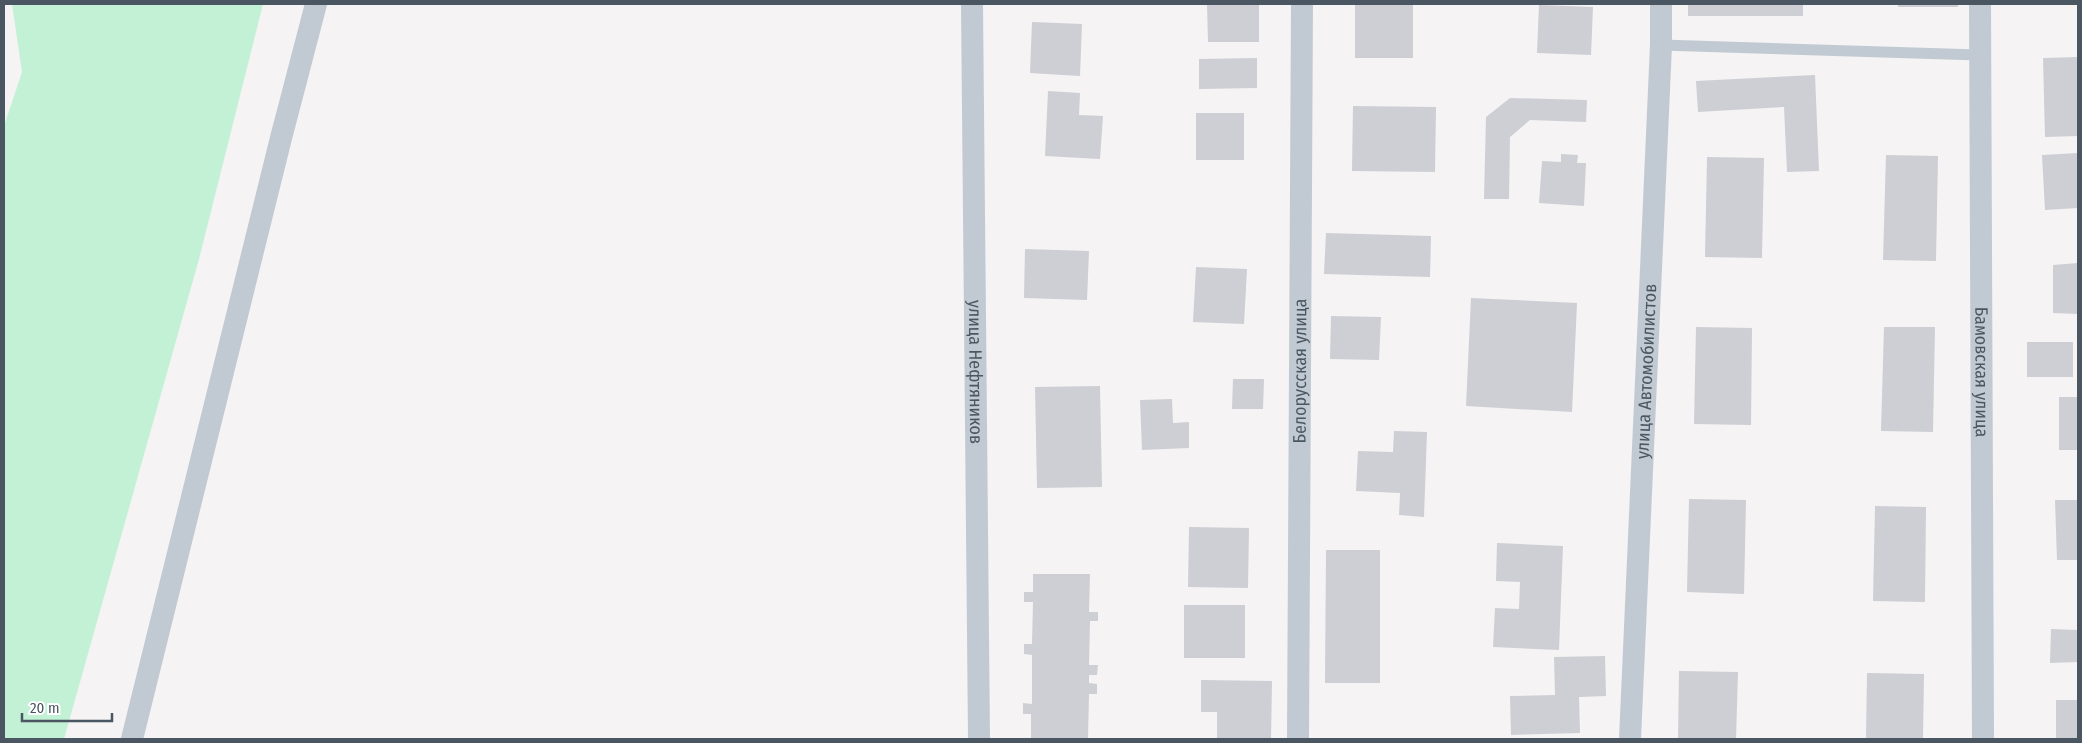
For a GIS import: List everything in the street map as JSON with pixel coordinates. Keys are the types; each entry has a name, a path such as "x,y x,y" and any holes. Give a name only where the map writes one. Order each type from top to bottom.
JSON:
{"street":[{"path":"132,739 316,4"},
{"name":"улица Нефтяников","path":"972,4 979,739"},
{"name":"Белорусская улица","path":"1298,739 1302,4"},
{"name":"улица Автомобилистов","path":"1630,739 1662,46 1661,4"},
{"name":"Бамовская улица","path":"1980,4 1984,739"}],"lane":[{"path":"1662,46 1979,56"}],"green space":[{"path":"12,4 263,4 199,259 64,739 4,739 4,126 22,72"}],"building":[{"path":"1207,4 1259,4 1259,42 1208,42"},
{"path":"1355,4 1413,4 1413,58 1355,58"},
{"path":"1688,4 1803,4 1803,16 1688,16"},
{"path":"1898,4 1958,4 1958,7 1898,7"},
{"path":"1539,5 1593,7 1591,55 1537,53"},
{"path":"1032,22 1082,24 1080,76 1030,73"},
{"path":"2078,57 2078,136 2045,137 2043,58"},
{"path":"1257,58 1257,88 1199,89 1199,59"},
{"path":"1815,75 1819,171 1787,172 1784,107 1698,112 1696,81"},
{"path":"1048,91 1080,93 1079,115 1103,116 1100,159 1045,156"},
{"path":"1510,98 1587,100 1586,122 1530,120 1510,137 1509,199 1484,199 1486,117"},
{"path":"1353,106 1436,107 1435,172 1352,171"},
{"path":"1196,113 1244,113 1244,160 1196,160"},
{"path":"2078,153 2078,208 2045,210 2042,155"},
{"path":"1561,154 1578,155 1577,163 1586,163 1584,206 1539,203 1542,161 1561,162"},
{"path":"1886,155 1938,156 1936,261 1883,260"},
{"path":"1707,157 1764,158 1762,258 1705,257"},
{"path":"1326,233 1431,236 1430,277 1324,274"},
{"path":"1025,249 1089,251 1087,300 1024,298"},
{"path":"2078,263 2078,314 2053,313 2053,265"},
{"path":"1196,267 1247,269 1244,324 1193,322"},
{"path":"1471,298 1577,303 1572,412 1466,406"},
{"path":"1331,316 1381,317 1379,360 1330,359"},
{"path":"1696,327 1752,328 1751,425 1694,424"},
{"path":"1884,327 1935,327 1933,432 1881,431"},
{"path":"2027,342 2073,342 2073,377 2027,377"},
{"path":"1233,379 1264,379 1263,409 1232,409"},
{"path":"1100,386 1102,487 1037,488 1035,387"},
{"path":"2059,397 2078,397 2078,450 2059,450"},
{"path":"1172,399 1173,423 1189,422 1189,448 1142,450 1140,400"},
{"path":"1394,431 1427,432 1424,517 1399,515 1400,493 1356,491 1358,451 1393,452"},
{"path":"1689,499 1746,500 1744,594 1687,592"},
{"path":"2055,500 2078,500 2078,560 2057,560"},
{"path":"1875,506 1926,507 1925,602 1873,601"},
{"path":"1189,527 1249,528 1248,588 1188,587"},
{"path":"1497,543 1563,546 1559,650 1493,647 1495,608 1519,609 1520,582 1496,581"},
{"path":"1326,550 1380,550 1380,683 1325,683"},
{"path":"1033,574 1090,574 1089,612 1098,612 1098,621 1090,621 1089,665 1098,665 1097,675 1089,675 1089,683 1097,684 1097,694 1089,694 1088,739 1031,739 1031,714 1023,714 1023,703 1032,704 1032,655 1024,654 1024,644 1032,644 1033,602 1024,602 1024,592 1033,592"},
{"path":"1184,605 1245,605 1245,658 1184,658"},
{"path":"2051,629 2078,630 2078,662 2050,663"},
{"path":"1605,656 1606,696 1579,697 1580,733 1511,735 1510,696 1555,695 1554,657"},
{"path":"1679,671 1738,672 1736,739 1678,739"},
{"path":"1867,673 1924,674 1923,739 1866,739"},
{"path":"1201,680 1272,681 1271,739 1217,739 1217,712 1201,712"},
{"path":"2056,700 2078,700 2078,739 2056,739"}]}
